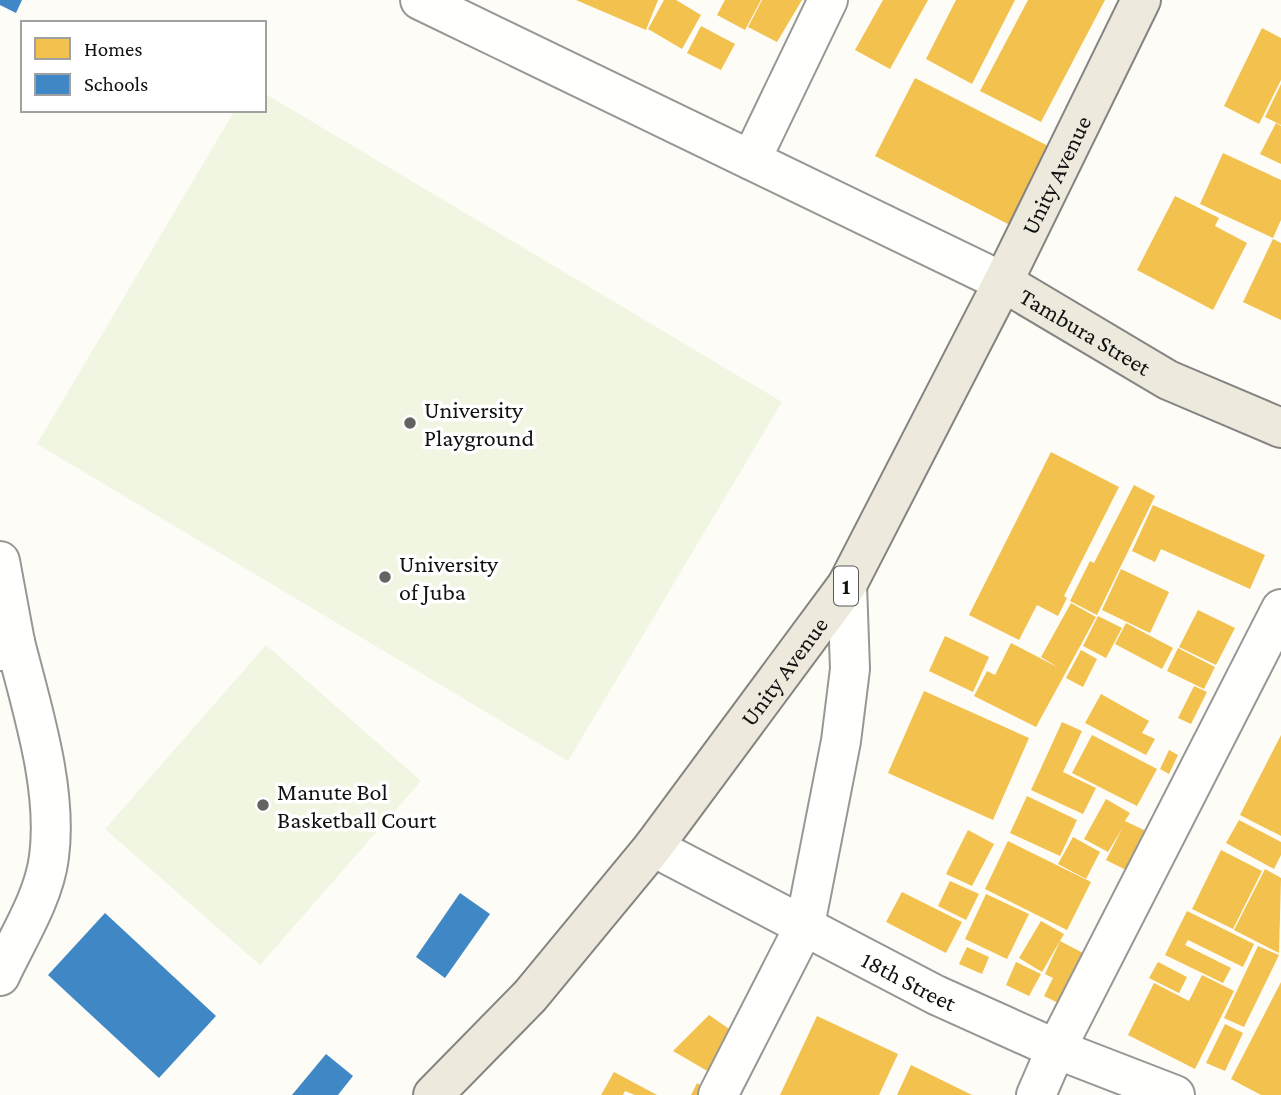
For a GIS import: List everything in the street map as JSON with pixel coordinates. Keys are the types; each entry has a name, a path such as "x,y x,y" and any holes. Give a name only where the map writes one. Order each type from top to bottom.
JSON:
{"main road":[{"name":"Unity Avenue","path":"433,1095 530,996 653,847 847,585 1003,282 1141,0"},
{"name":"Tambura Street","path":"1003,282 1168,380 1281,428"}],"street":[{"path":"420,0 466,10 751,160 1003,282"},
{"path":"751,160 828,0"},
{"path":"0,561 8,647 41,746 50,816 49,859 34,903 0,975"},
{"path":"718,1095 805,925 844,717 850,669 847,585"},
{"path":"1036,1095 1056,1049 1281,609"},
{"name":"18th Street","path":"653,847 936,995 1056,1049 1175,1095"}],"green space":[{"name":"University Playground","path":"266,94 782,402 568,761 37,444 234,112 266,112"},
{"name":"Manute Bol Basketball Court","path":"266,645 421,781 260,965 105,829"}],"building: Homes":[{"path":"576,0 658,0 646,30"},
{"path":"664,0 676,0 701,15 682,49 648,29"},
{"path":"725,0 761,0 745,30 717,15"},
{"path":"762,0 802,0 777,42 748,27"},
{"path":"883,0 928,0 890,69 855,50"},
{"path":"956,0 1015,0 972,84 926,59"},
{"path":"1028,0 1105,0 1041,122 980,91"},
{"path":"701,26 735,44 721,70 687,53"},
{"path":"1262,28 1281,38 1281,80 1259,124 1224,106"},
{"path":"915,78 1050,147 1010,225 875,156"},
{"path":"1281,84 1281,125 1265,117"},
{"path":"1276,123 1281,126 1281,164 1260,154"},
{"path":"1223,153 1281,180 1281,220 1273,238 1200,204"},
{"path":"1175,196 1219,218 1215,226 1247,243 1213,310 1137,270"},
{"path":"1273,239 1281,243 1281,320 1243,302"},
{"path":"1051,452 1119,487 1064,596 1067,598 1058,616 1037,605 1019,640 969,615"},
{"path":"1134,485 1155,496 1097,615 1070,601 1090,561 1094,563"},
{"path":"1153,505 1265,555 1250,589 1161,549 1155,562 1132,551"},
{"path":"1121,569 1169,592 1150,633 1102,610"},
{"path":"1071,603 1096,617 1036,727 974,696 987,671 995,675 1011,643 1059,668 1041,657"},
{"path":"1198,610 1235,628 1216,665 1179,647"},
{"path":"1098,616 1122,628 1106,658 1083,646"},
{"path":"1126,623 1173,648 1162,669 1115,644"},
{"path":"945,636 989,657 973,692 929,671"},
{"path":"1178,648 1215,667 1204,689 1167,671"},
{"path":"1081,650 1097,659 1083,687 1066,678"},
{"path":"1194,686 1207,692 1191,724 1178,718"},
{"path":"924,691 1029,738 993,820 888,773"},
{"path":"1101,694 1149,721 1142,733 1155,739 1146,755 1085,723"},
{"path":"1062,722 1082,731 1063,772 1096,788 1083,814 1031,790"},
{"path":"1092,735 1157,769 1137,806 1072,773"},
{"path":"1281,735 1281,836 1240,815"},
{"path":"1169,750 1178,755 1169,774 1160,769"},
{"path":"1027,796 1077,820 1060,856 1010,833"},
{"path":"1106,799 1130,813 1125,821 1148,832 1128,871 1106,860 1123,827 1108,852 1084,839"},
{"path":"1239,820 1281,842 1281,855 1274,869 1226,843"},
{"path":"968,830 994,844 972,886 946,874"},
{"path":"1073,837 1100,852 1086,879 1058,864"},
{"path":"1008,841 1091,882 1067,930 985,889"},
{"path":"1221,850 1262,871 1233,929 1192,909"},
{"path":"1265,869 1281,878 1279,953 1234,930"},
{"path":"950,881 979,894 966,920 938,906"},
{"path":"902,892 962,922 946,953 886,922"},
{"path":"986,894 1029,914 1007,959 965,939"},
{"path":"1187,911 1254,944 1243,967 1188,940 1185,945 1231,968 1223,983 1165,955"},
{"path":"1041,921 1064,934 1042,972 1019,958"},
{"path":"1060,941 1083,953 1058,1003 1044,996 1053,978 1045,974"},
{"path":"1258,946 1279,955 1244,1027 1224,1018"},
{"path":"967,947 989,957 982,974 959,964"},
{"path":"1016,962 1041,974 1029,996 1006,985"},
{"path":"1158,962 1187,977 1179,993 1149,978"},
{"path":"1202,975 1234,991 1195,1069 1128,1035 1154,983 1189,1001"},
{"path":"1281,982 1281,1095 1261,1095 1231,1079"},
{"path":"709,1015 735,1033 708,1095 691,1095 697,1083 702,1086 709,1072 673,1051"},
{"path":"817,1016 898,1054 879,1095 780,1095"},
{"path":"1225,1024 1243,1033 1225,1071 1206,1063"},
{"path":"911,1065 972,1095 897,1095"},
{"path":"614,1072 657,1095 635,1095 625,1091 623,1095 601,1095"}],"building: Schools":[{"path":"0,0 22,0 16,13 0,5"},
{"path":"460,893 490,914 445,978 416,957"},
{"path":"105,913 216,1016 159,1078 48,975"},
{"path":"326,1054 353,1076 338,1095 292,1095"}],"place":[{"name":"University Playground","path":"410,423"},
{"name":"University of Juba","path":"385,577"},
{"name":"Manute Bol Basketball Court","path":"263,805"}]}
